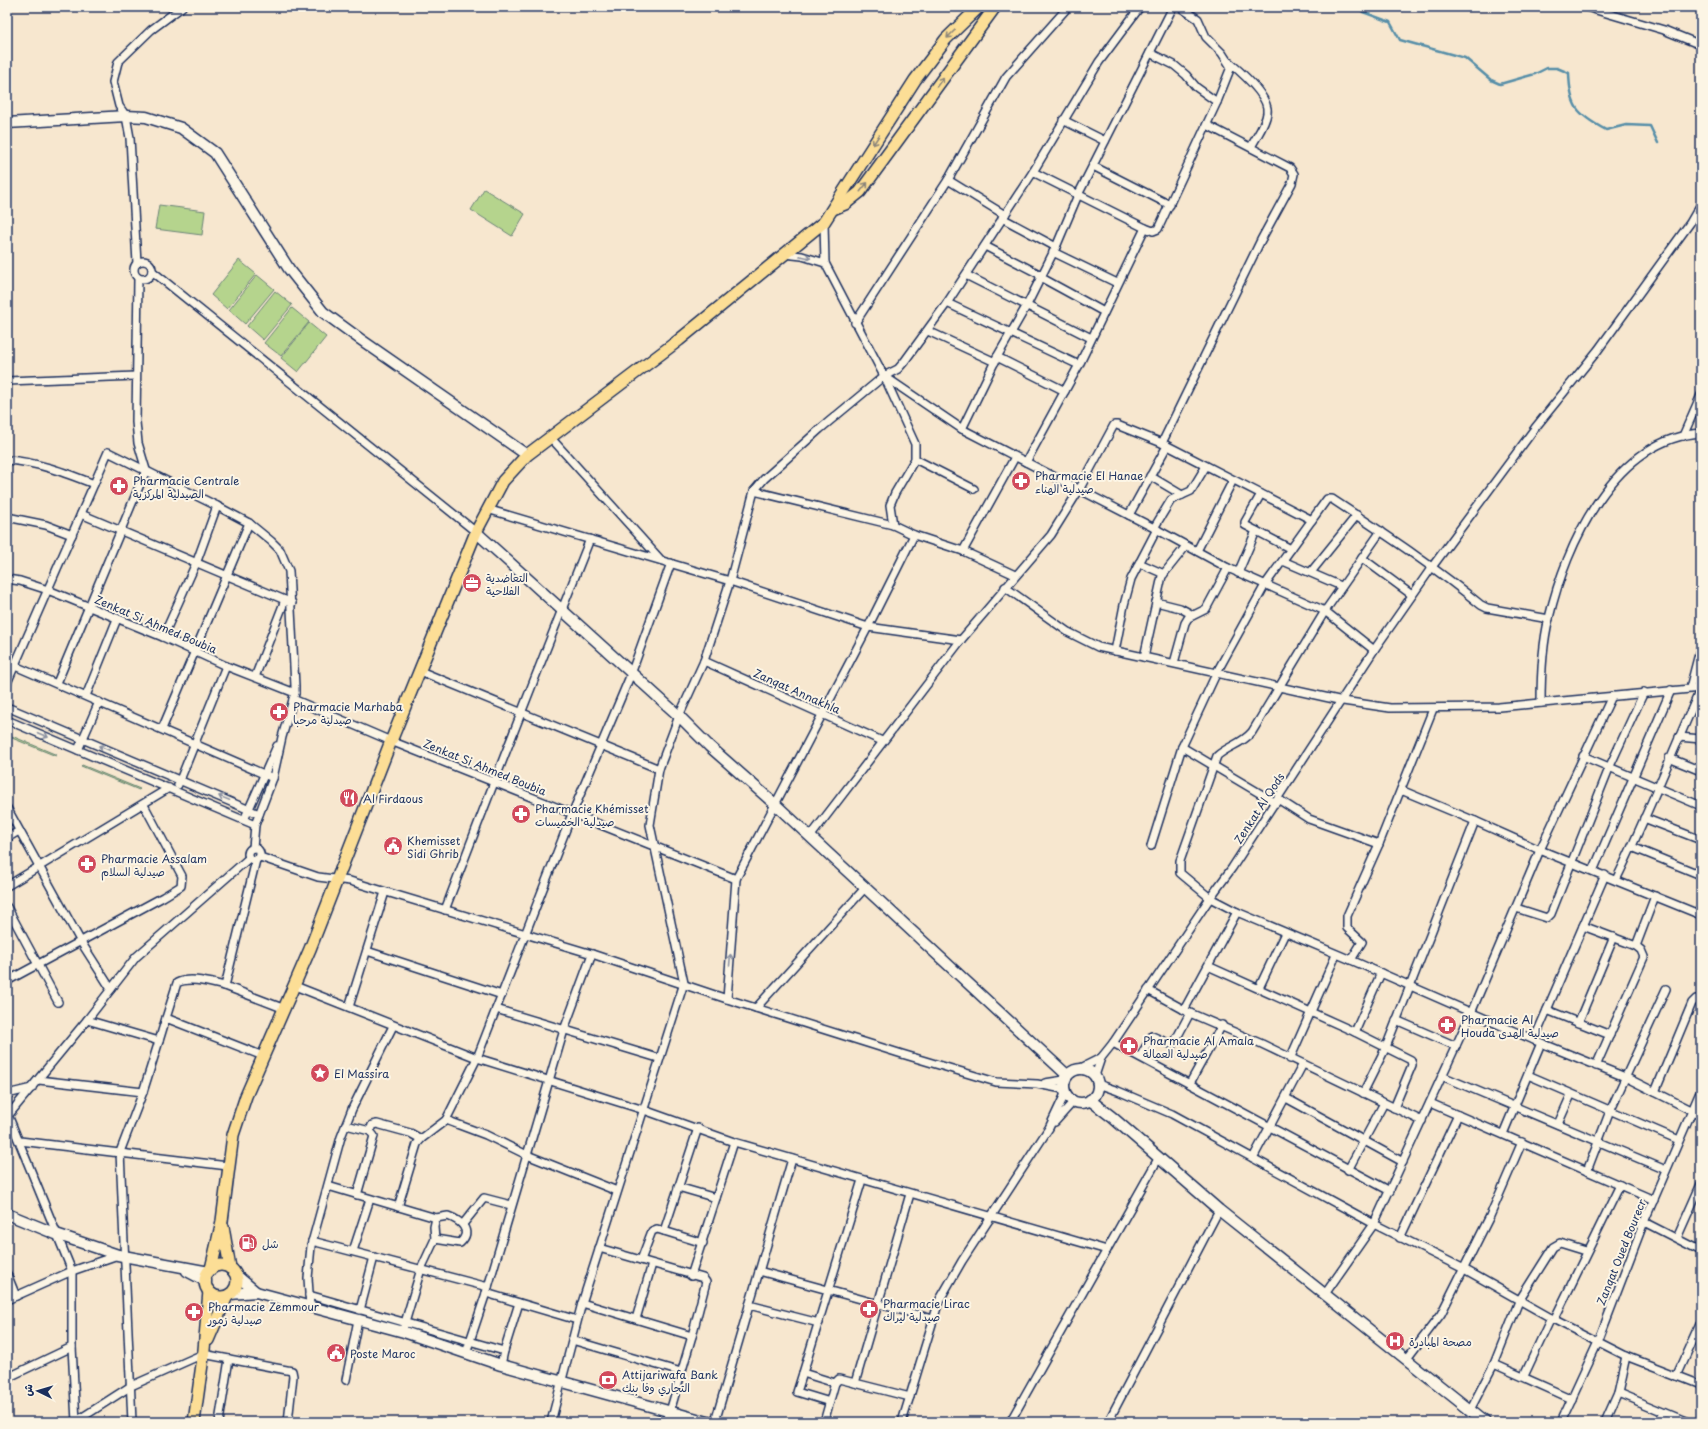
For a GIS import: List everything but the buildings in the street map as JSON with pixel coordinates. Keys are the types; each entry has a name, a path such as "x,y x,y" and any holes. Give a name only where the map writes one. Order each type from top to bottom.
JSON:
{"main road":[{"path":"194,1422 204,1352 209,1278 222,1221 233,1135 263,1056 295,986 339,878 391,741 476,532 502,481 527,455 685,335 824,222 915,80 946,39 979,7"},
{"path":"832,209 845,204 860,192 995,7"},
{"path":"204,1352 228,1295 236,1288 222,1221"},
{"path":"209,1278 220,1265 233,1271"},
{"path":"209,1278 217,1296 228,1295"}],"street":[{"path":"57,683 146,470 138,444 136,422 138,278 134,271 137,263 132,154 126,116 119,106 114,82 118,62 151,30 182,7"},
{"path":"855,323 948,180 1006,77 1068,7"},
{"path":"551,1422 560,1380 582,1303 644,1110 658,1058 684,984 650,825 659,769 679,716 704,661 730,581 754,490 769,474 884,376 900,367 966,275 1033,172 1099,62 1140,7"},
{"path":"962,429 996,360 1012,334 1055,250 1078,195 1173,7"},
{"path":"1180,7 1198,19 1206,38 1259,93 1267,109 1267,115 1251,147"},
{"path":"1586,7 1670,32 1701,45"},
{"path":"1150,53 1174,65 1182,71 1196,88 1217,102"},
{"path":"1033,172 1145,228 1157,231 1170,206 1217,102 1229,71 1229,62"},
{"path":"7,123 126,116 146,117 181,128 216,153 289,269 324,312 360,339 527,455"},
{"path":"1063,120 1105,141"},
{"path":"1129,514 1150,476 1263,234 1292,183 1294,174 1290,168 1207,125"},
{"path":"1093,166 1170,206"},
{"path":"948,180 1055,250 1117,284"},
{"name":"Zenkat Al Qods","path":"1101,1058 1113,1043 1210,898 1232,868 1343,701 1374,650 1432,566 1535,428 1607,338 1690,223 1701,204"},
{"path":"824,222 825,262 855,323 884,376 915,444 915,459 891,501 890,510 893,525"},
{"path":"1026,462 1079,365 1145,228"},
{"path":"984,246 1104,312"},
{"path":"784,254 802,256 825,262"},
{"path":"137,263 142,261 148,263 152,271 476,532 679,716 709,746 810,836 1046,1057 1069,1079 1073,1102"},
{"path":"138,278 143,280 148,278 152,271"},
{"path":"966,275 1091,338"},
{"path":"947,303 1079,365"},
{"path":"928,330 1065,391"},
{"path":"7,381 136,376"},
{"path":"884,376 962,429 1014,457 1129,514 1238,573 1325,611 1374,650"},
{"path":"1683,436 1701,395"},
{"path":"810,836 961,640 1004,587 1051,535 1079,490 1114,425 1117,424 1164,445 1312,520"},
{"path":"1541,703 1542,661 1548,619 1566,563 1578,536 1603,494 1621,475 1645,454 1683,436 1701,433"},
{"path":"551,438 661,560"},
{"path":"7,683 108,452 249,523 271,541 285,559 289,571 288,602 294,696 282,737 273,778 255,824 253,848 248,852 255,858 318,877 339,878 526,934 592,954 726,999 996,1082 1037,1084 1069,1079 1088,1070 1096,1080 1172,1114 1400,1238 1464,1269 1552,1319 1626,1356 1701,1385"},
{"path":"964,551 1014,457"},
{"path":"915,459 974,489"},
{"path":"7,460 20,461 58,469 94,484"},
{"path":"1115,651 1131,579 1171,500 1191,491 1206,466"},
{"path":"1150,476 1182,495"},
{"path":"1196,551 1233,480"},
{"path":"754,490 893,525 914,535 964,551 1015,575"},
{"path":"1261,494 1244,524 1291,549"},
{"path":"1151,846 1182,747 1217,672 1265,585 1328,499 1331,498 1381,531 1432,566 1487,608 1548,619"},
{"path":"163,637 197,562 217,506"},
{"path":"487,509 590,538 730,581 868,627 961,640"},
{"path":"81,514 197,562 288,602"},
{"path":"1311,572 1356,515"},
{"path":"7,517 46,525 72,535"},
{"path":"162,729 249,523"},
{"path":"1238,573 1256,531"},
{"path":"1381,531 1341,586 1247,738 1224,749 1217,756 1179,866 1180,873 1210,898 1237,912 1285,934 1352,960 1537,1042 1625,1077 1701,1115"},
{"path":"726,999 736,879 824,714 914,535"},
{"path":"445,910 493,781 522,714 590,538"},
{"path":"1144,657 1156,602 1164,574 1186,546"},
{"path":"1362,558 1412,595"},
{"path":"1283,560 1341,586"},
{"path":"398,1207 417,1144 421,1139 446,1120 477,1058 572,814 631,674 671,563"},
{"path":"1139,563 1164,574"},
{"path":"1174,663 1184,623 1188,618 1206,610 1228,568"},
{"name":"Zenkat Si Ahmed Boubia","path":"7,579 20,580 48,590 163,637 226,666 255,677 391,741 736,879"},
{"path":"1004,587 1078,638 1098,647 1343,701 1390,708 1433,709 1541,703 1644,692 1701,688 1669,758 1632,847 1616,880"},
{"path":"255,677 288,602"},
{"path":"1156,602 1180,608 1193,616"},
{"path":"86,696 117,619"},
{"path":"1690,688 1700,650"},
{"name":"Zanqat Annakhla","path":"704,661 882,741"},
{"path":"15,666 273,778"},
{"path":"7,886 172,790 180,781 226,666"},
{"path":"420,671 659,769"},
{"path":"1593,871 1671,690"},
{"path":"1516,908 1544,917 1550,916 1610,766 1644,692"},
{"path":"1325,1294 1374,1224 1390,1191 1471,1013 1540,850 1612,696"},
{"path":"78,750 99,702"},
{"path":"7,707 180,781 249,808 259,814"},
{"path":"1352,960 1362,942 1347,928 1347,916 1379,844 1433,709"},
{"path":"7,720 255,824"},
{"path":"244,820 282,737"},
{"path":"1679,737 1701,739"},
{"path":"1182,747 1213,766 1309,819 1379,844"},
{"path":"1583,756 1658,786 1701,806"},
{"path":"1669,758 1701,771"},
{"path":"1401,790 1540,850 1701,915"},
{"path":"7,981 81,942 181,886 182,876 144,805"},
{"path":"7,808 81,942 111,989"},
{"path":"1644,818 1701,840"},
{"path":"1363,1093 1386,1047 1475,821"},
{"path":"7,838 19,831"},
{"path":"1632,847 1701,875"},
{"path":"76,1422 72,1347 72,1271 20,1141 8,1116 87,1020 127,967 147,946 255,858 260,851 253,848"},
{"path":"225,986 255,858"},
{"path":"1504,1134 1514,1105 1528,1075 1547,1010 1605,876"},
{"path":"756,1008 866,888"},
{"path":"349,1007 385,892"},
{"path":"1636,946 1656,896"},
{"path":"7,907 58,1002"},
{"path":"1140,1057 1152,1036 1173,1046 1208,966 1237,912"},
{"path":"1583,926 1636,946 1641,950 1644,957 1596,1066"},
{"path":"1259,988 1285,934"},
{"path":"1578,1023 1614,937"},
{"path":"367,951 502,995"},
{"path":"466,1353 487,1290 564,1030 592,954"},
{"path":"1290,1059 1336,954"},
{"path":"1208,966 1355,1032 1411,1060 1413,1064 1394,1108"},
{"path":"1355,1032 1381,973"},
{"path":"132,1422 122,1255 120,1152 143,1092 177,983 181,981 207,982 225,986 285,1009"},
{"path":"295,986 477,1058 644,1110 734,1142 1107,1250"},
{"path":"1587,1171 1610,1111 1666,989"},
{"path":"1148,990 1187,1012 1222,1026 1384,1104 1422,1120"},
{"path":"1655,1092 1694,1000 1701,1000"},
{"path":"496,1009 658,1058"},
{"path":"1547,1010 1610,1035"},
{"path":"166,1018 263,1056"},
{"path":"87,1020 159,1041"},
{"path":"1396,1020 1456,1046"},
{"path":"310,1307 308,1278 312,1241 346,1124 393,1026"},
{"path":"1190,1084 1222,1026"},
{"path":"1113,1043 1271,1127 1348,1170 1390,1191"},
{"path":"1050,1128 1069,1079 1101,1058"},
{"path":"1093,1098 1101,1058"},
{"path":"1253,1158 1271,1127 1303,1064"},
{"path":"1528,1075 1571,1095 1679,1140"},
{"path":"1442,1076 1666,1170"},
{"path":"39,1080 143,1092"},
{"path":"7,1094 32,1088"},
{"name":"Zanqat Oued Bourecr","path":"1561,1422 1598,1342 1644,1222 1701,1090"},
{"path":"1558,1124 1571,1095"},
{"path":"1073,1102 1082,1103 1093,1098"},
{"path":"1093,1098 1158,1159 1219,1210 1485,1422"},
{"path":"1286,1098 1366,1140 1403,1162"},
{"path":"902,1422 933,1318 948,1283 1050,1128 1073,1102"},
{"path":"1430,1103 1654,1200"},
{"path":"1348,1170 1366,1140 1384,1104"},
{"path":"1400,1238 1458,1115"},
{"path":"446,1120 486,1135 527,1155 617,1191"},
{"path":"346,1124 370,1131 374,1136 358,1195"},
{"path":"370,1131 372,1125 377,1124 410,1133 421,1139"},
{"path":"664,1231 698,1128"},
{"path":"20,1141 228,1166"},
{"path":"691,1276 703,1243 734,1142"},
{"path":"1406,1360 1441,1314 1490,1216 1522,1142"},
{"path":"715,1422 792,1159"},
{"path":"1010,1422 1158,1159"},
{"path":"830,1402 797,1392 862,1180"},
{"path":"1677,1238 1701,1184"},
{"path":"1524,1376 1620,1185"},
{"path":"328,1186 436,1218 448,1216 463,1224 466,1230 463,1241 460,1243 436,1239"},
{"path":"678,1187 716,1198"},
{"path":"855,1383 910,1194"},
{"path":"463,1224 484,1198 511,1205"},
{"path":"354,1251 370,1199"},
{"path":"1108,1422 1219,1210"},
{"path":"7,1214 56,1234 122,1255 178,1267 209,1278"},
{"path":"404,1328 421,1269 436,1239 434,1227 436,1218"},
{"path":"1644,1222 1701,1251"},
{"path":"640,1260 652,1231 657,1229 703,1243"},
{"path":"312,1241 421,1269 487,1290 518,1303 577,1320"},
{"path":"1470,1410 1494,1364 1519,1300 1556,1244 1560,1243 1586,1250"},
{"path":"599,1248 691,1276 703,1278 706,1282 667,1422"},
{"path":"7,1300 72,1271 122,1255"},
{"path":"360,1310 374,1257"},
{"path":"636,1319 652,1264"},
{"path":"233,1271 256,1292"},
{"path":"759,1271 877,1305 933,1318"},
{"path":"7,1274 16,1296"},
{"path":"228,1295 256,1292 358,1320 470,1342 504,1351"},
{"path":"309,1295 360,1310 466,1353 501,1365 560,1380 708,1422"},
{"path":"501,1365 518,1303"},
{"path":"582,1303 692,1336"},
{"path":"749,1305 819,1323"},
{"path":"346,1380 358,1320"},
{"path":"1677,1376 1701,1323"},
{"path":"572,1340 681,1372"},
{"path":"7,1378 72,1347"},
{"path":"76,1422 131,1386 204,1352 229,1359 292,1370 293,1376 288,1422"},
{"path":"1605,1422 1618,1393 1626,1356"},
{"path":"219,1422 229,1359"},
{"path":"1494,1364 1524,1376 1572,1399"},
{"path":"803,1373 835,1383"},
{"path":"824,1422 835,1383 839,1379 910,1397"},
{"path":"1618,1393 1688,1422"},
{"path":"1658,1422 1665,1413"}],"green space":[{"path":"484,189 525,214 512,236 471,210"},
{"path":"159,205 205,211 202,235 155,229"},
{"path":"239,260 256,274 227,309 211,295"},
{"path":"257,275 274,289 245,324 229,310"},
{"path":"275,291 292,305 263,340 247,326"},
{"path":"292,308 309,322 281,356 264,343"},
{"path":"309,323 326,337 298,372 281,358"},
{"path":"7,734 57,755 56,756 7,736"},
{"path":"82,765 140,789 139,790 81,766"}],"waterway":[{"path":"1358,7 1363,12 1390,22 1400,40 1465,58 1491,80 1500,84 1535,74 1547,68 1557,68 1569,73 1573,101 1581,114 1606,130 1626,125 1650,126 1658,143"}],"place":[{"name":"Pharmacie El Hanae صيدلية الهناء","path":"1021,481"},
{"name":"Pharmacie Centrale الصيدلية المركزية","path":"119,486"},
{"name":"التعاضدية الفلاحية","path":"472,583"},
{"name":"Pharmacie Marhaba صيدلية مرحبا","path":"279,712"},
{"name":"Al Firdaous","path":"349,798"},
{"name":"Pharmacie Khémisset صيدلية الخميسات","path":"521,814"},
{"name":"Khemisset Sidi Ghrib","path":"393,846"},
{"name":"Pharmacie Assalam صيدلية السلام","path":"87,864"},
{"name":"Pharmacie Al Houda صيدلية الهدى","path":"1447,1025"},
{"name":"Pharmacie Al Amala صيدلية العمالة","path":"1129,1046"},
{"name":"El Massira","path":"320,1073"},
{"name":"شل","path":"248,1243"},
{"name":"Pharmacie Lirac صيدلية ليراك","path":"869,1309"},
{"name":"Pharmacie Zemmour صيدلية زمور","path":"194,1312"},
{"name":"مصحة المبادرة","path":"1395,1341"},
{"name":"Poste Maroc","path":"336,1353"},
{"name":"Attijariwafa Bank التجاري وفا بنك","path":"608,1380"}]}
